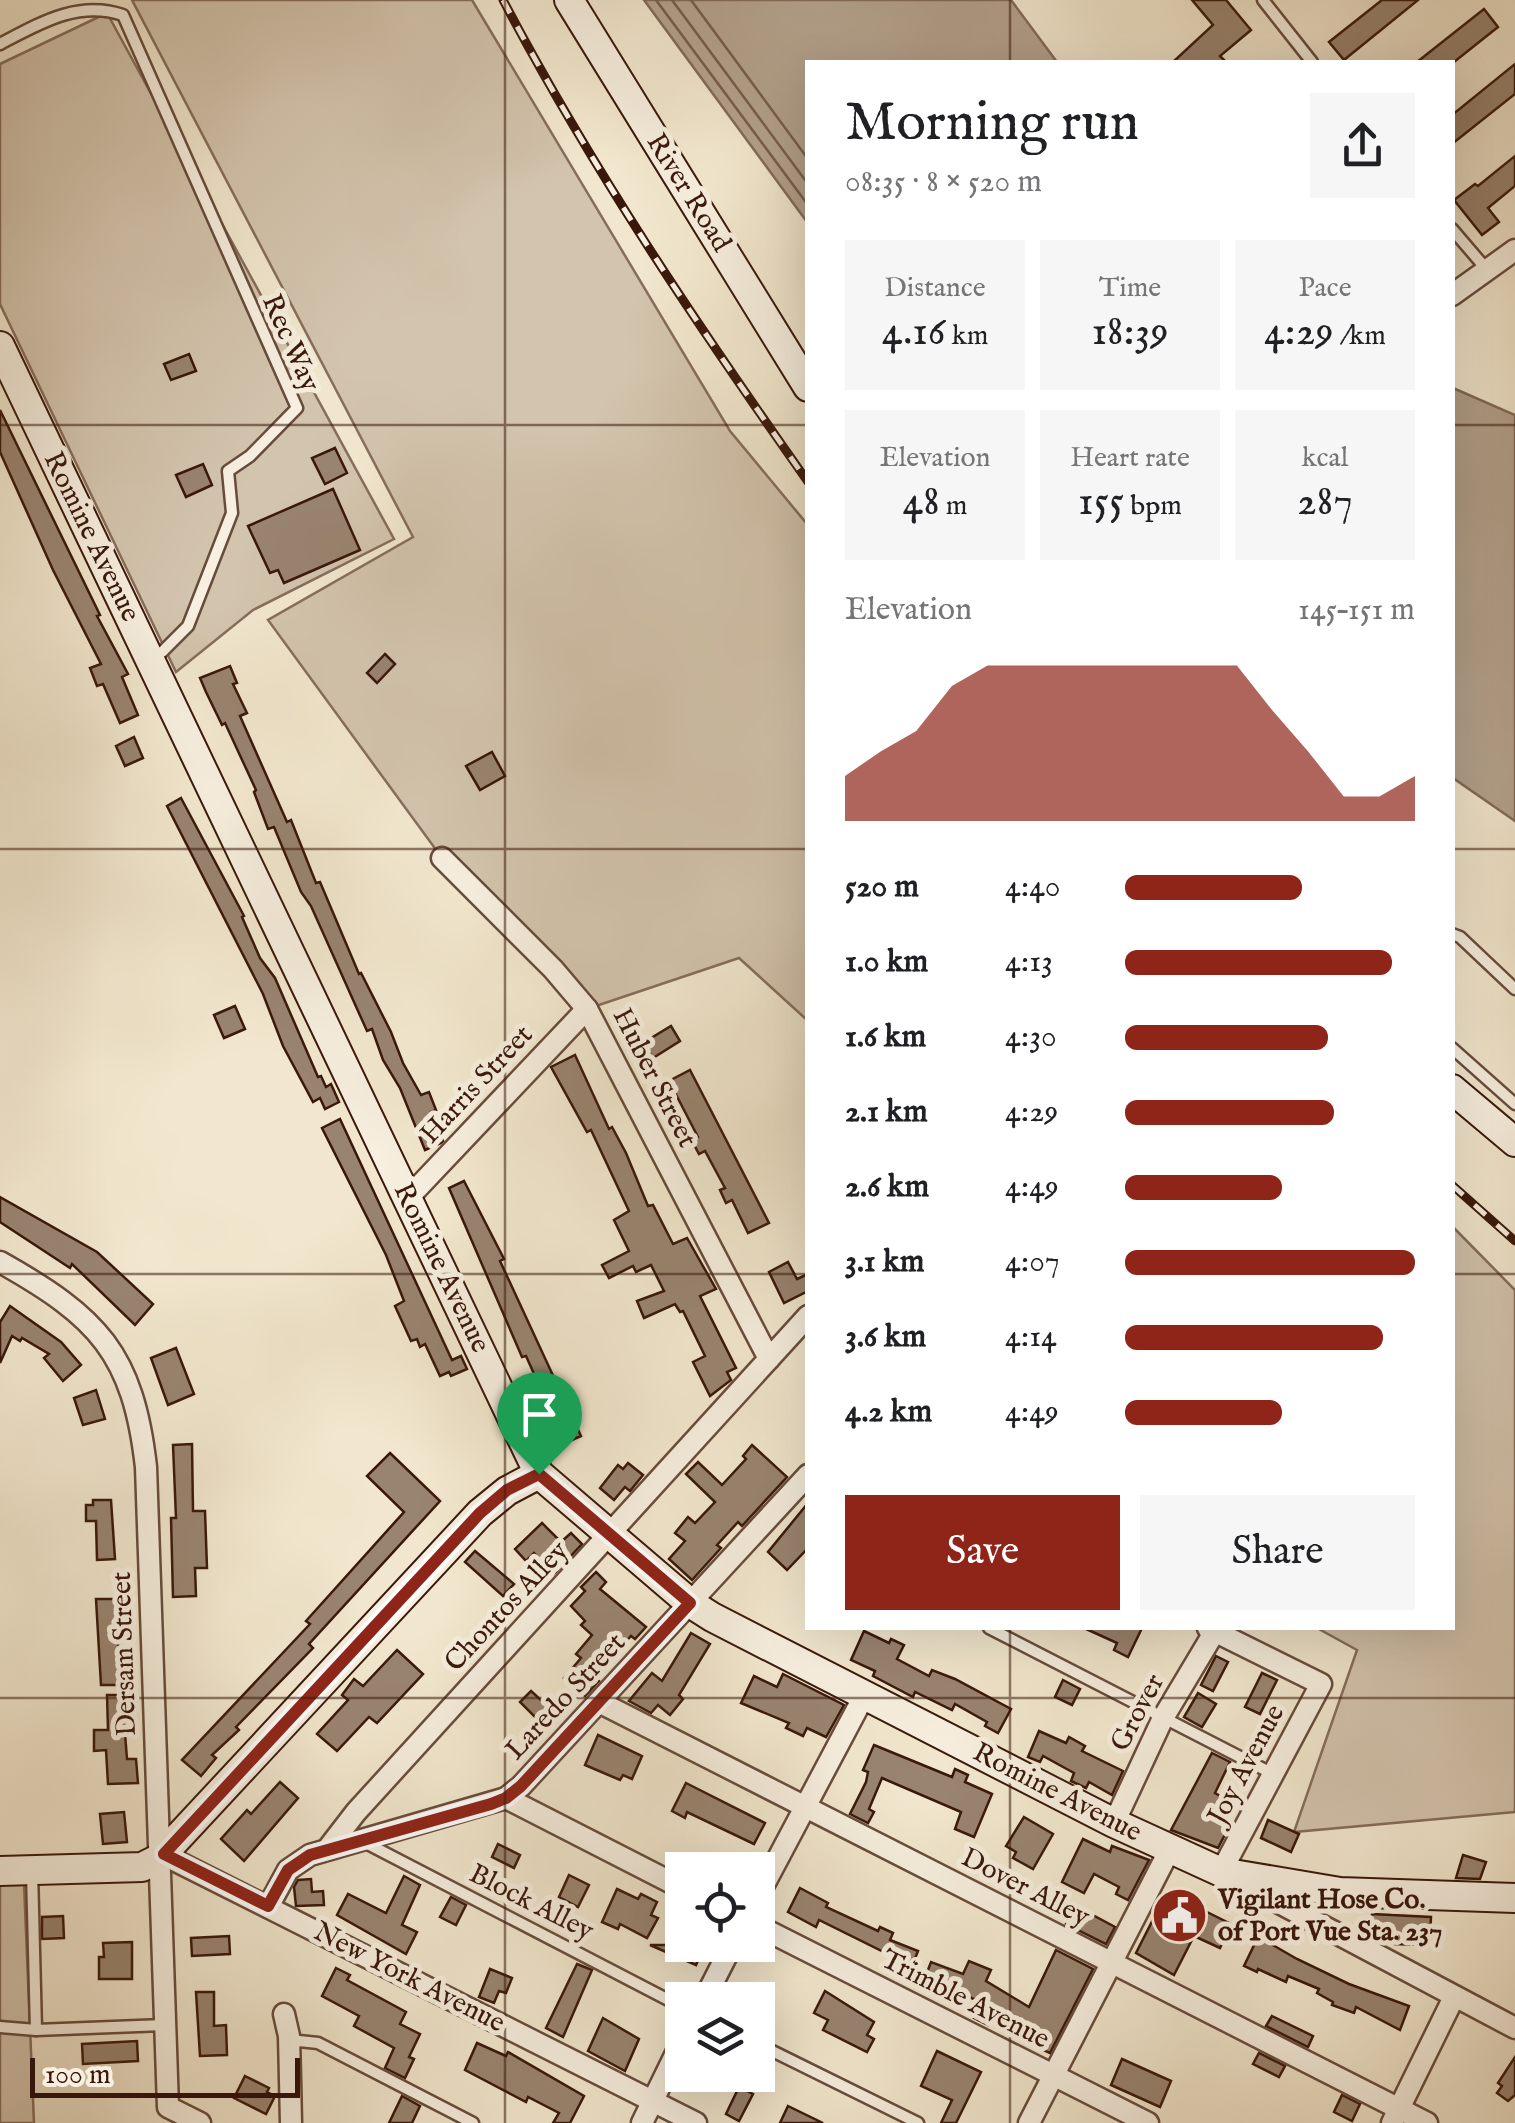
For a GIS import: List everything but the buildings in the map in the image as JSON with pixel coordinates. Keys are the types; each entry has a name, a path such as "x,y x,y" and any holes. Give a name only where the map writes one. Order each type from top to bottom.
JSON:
{"street":[{"name":"River Road","path":"569,0 805,381"},
{"path":"1455,294 1515,250"},
{"name":"Romine Avenue","path":"0,346 539,1474 690,1603 864,1696 1221,1872 1515,2028"},
{"name":"Huber Street","path":"442,858 553,968 587,1009 769,1359"},
{"name":"Harris Street","path":"408,1199 587,1009"},
{"path":"1455,1092 1515,1142"},
{"name":"Dersam Street","path":"0,1262 83,1316 114,1351 132,1388 142,1426 168,2107 200,2123"},
{"name":"Chontos Alley","path":"329,1848 805,1319"},
{"path":"0,1871 142,1866 161,1857 480,1513 507,1490 539,1474"},
{"name":"Laredo Street","path":"268,1906 288,1870 329,1848 506,1798 805,1478"},
{"name":"Grover","path":"1114,1822 1163,1718 1211,1630"},
{"name":"Joy Avenue","path":"1214,1630 1321,1684 1221,1872"},
{"path":"775,1863 864,1696"},
{"name":"Dover Alley","path":"598,1702 1110,1962 1395,2116 1426,2123"},
{"path":"506,1798 665,1879"},
{"path":"1029,2123 1170,1850"},
{"name":"New York Avenue","path":"161,1857 268,1906 696,2123"},
{"name":"Romine Avenue","path":"1221,1872 1352,1893 1515,1898"},
{"name":"Trimble Avenue","path":"775,1935 1148,2123"},
{"path":"1395,2116 1454,1997"},
{"path":"284,2014 291,2123"},
{"path":"642,2123 665,2075"}],"lane":[{"path":"1263,0 1310,60"},
{"name":"Rec Way","path":"0,44 68,9 103,6 123,15 297,408 250,456 228,471 232,513 188,626 150,659"},
{"path":"1455,232 1489,272"},
{"path":"1455,935 1515,989"},
{"path":"1455,1051 1515,1104"},
{"path":"993,1630 1275,1775"},
{"name":"Block Alley","path":"359,1839 665,1998"},
{"path":"32,1870 36,2030"},
{"path":"0,2026 36,2030 164,2024"},
{"path":"288,2048 298,2041 318,2043 474,2123"},
{"path":"775,2052 918,2123"}],"shaded area":[{"path":"132,0 472,0 730,431 805,522 805,1018 739,958 587,1009 442,858 268,620 413,537"},
{"path":"107,13 394,539 253,610 176,672 0,304 0,64"},
{"path":"1455,1229 1515,1290 1515,1812 1294,1832 1357,1650 1321,1630 1455,1630"},
{"path":"24,1884 34,2123 0,2123 0,1885"}],"water":[{"path":"644,0 1011,0 1056,60 805,60 805,219"},
{"path":"1455,389 1515,415 1515,821 1455,779"}],"railway":[{"path":"503,0 573,125 648,246 805,478"},
{"path":"1455,1188 1515,1241"}],"place":[{"name":"Vigilant Hose Co. of Port Vue Sta. 237","path":"1179,1916"}],"route":[{"path":"539,1474 690,1603 521,1786 491,1804 310,1855 288,1870 268,1906 164,1854 480,1513 507,1490 539,1474"}]}
